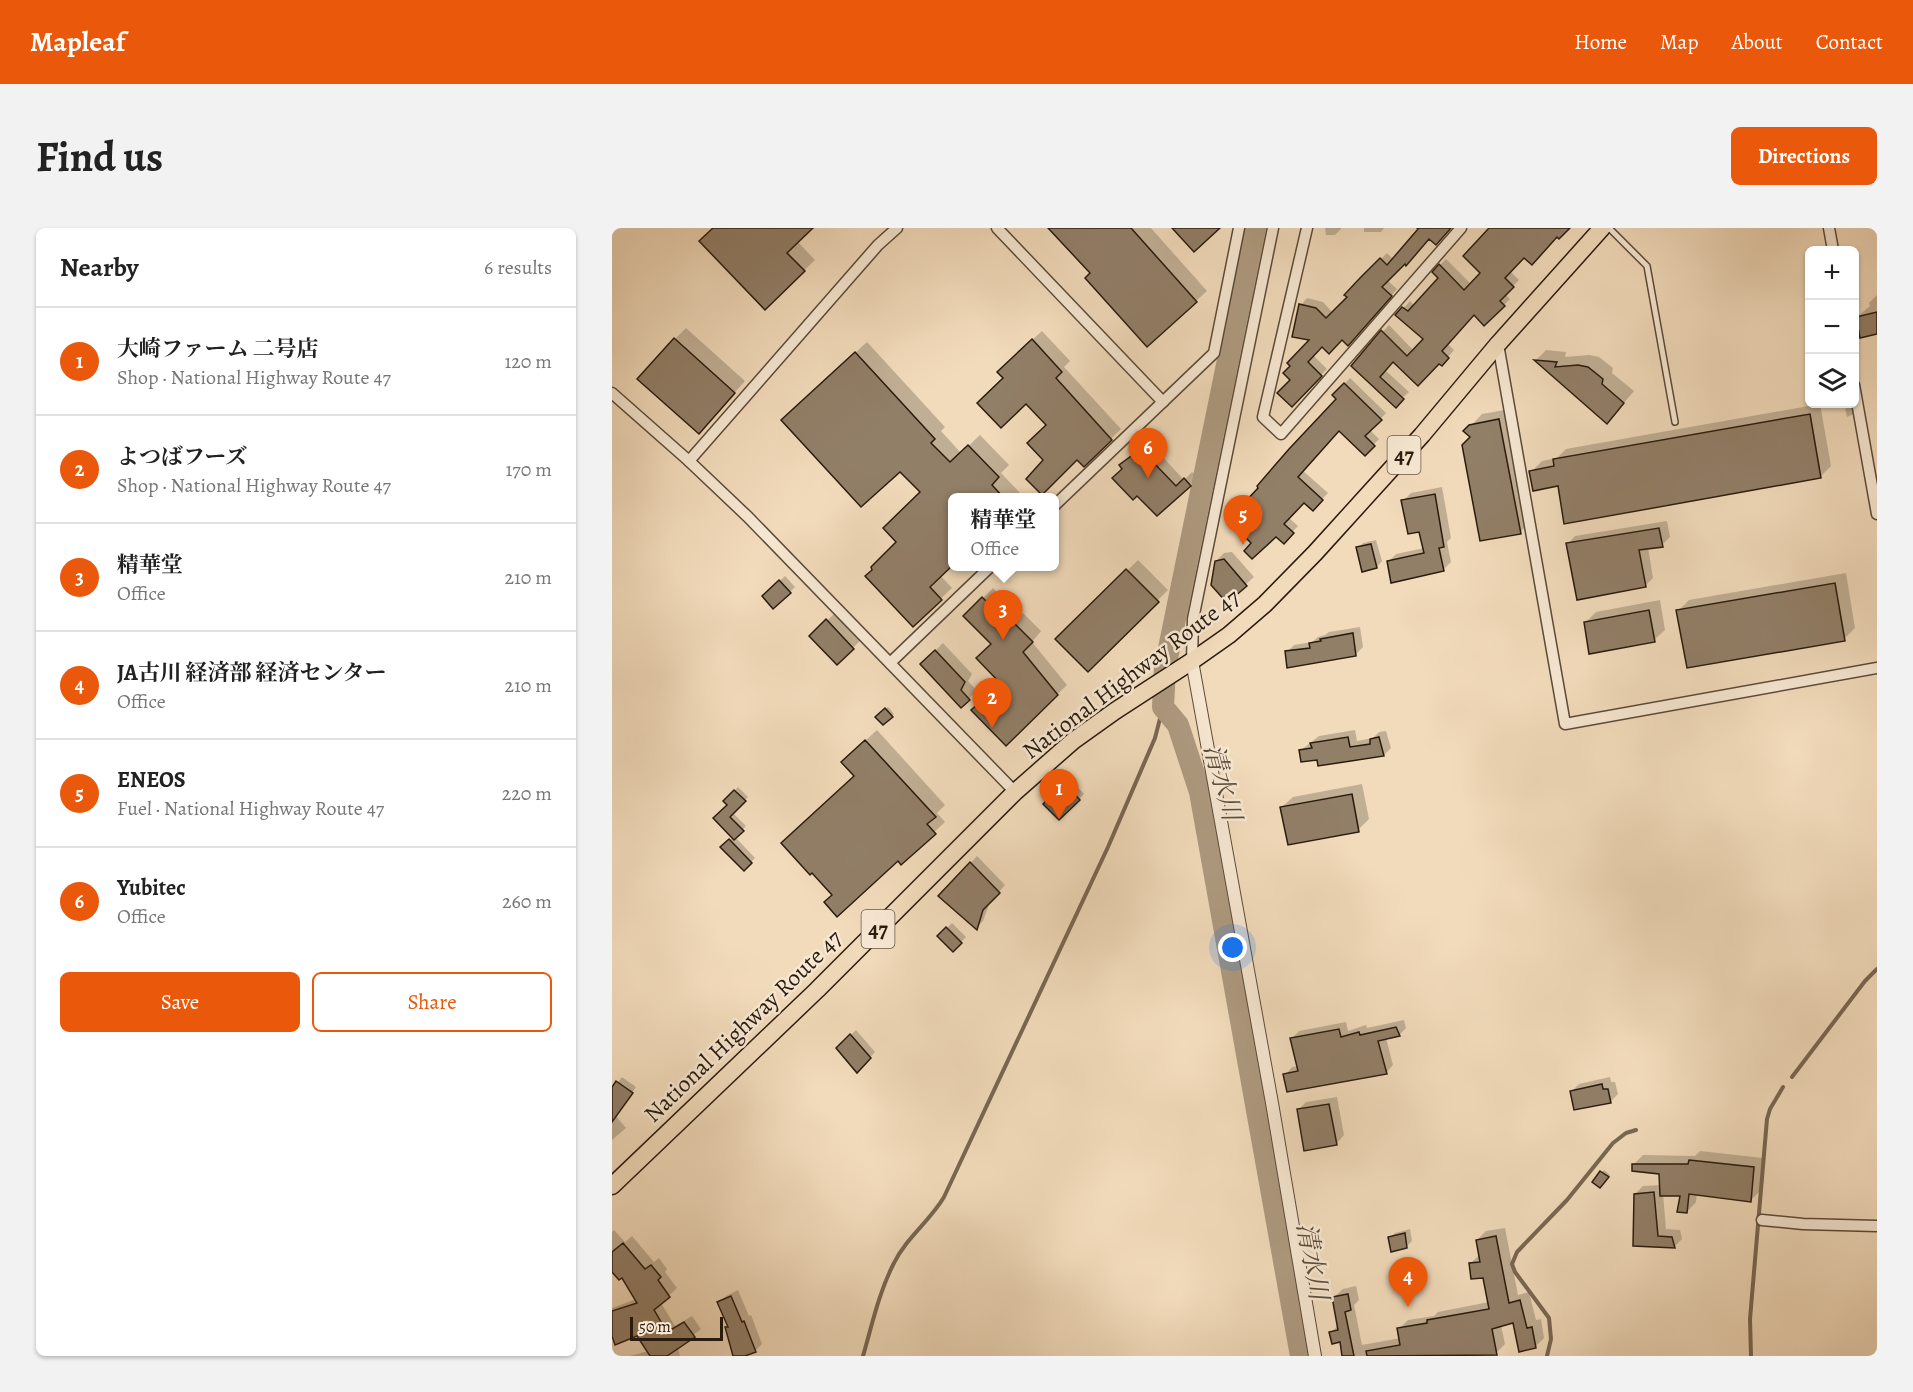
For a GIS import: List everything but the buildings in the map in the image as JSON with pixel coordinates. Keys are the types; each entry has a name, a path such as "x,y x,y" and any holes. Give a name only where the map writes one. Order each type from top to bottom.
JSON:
{"highway":[{"name":"National Highway Route 47","path":"612,1186 817,990 1015,792 1073,741 1190,663 1265,604 1315,553 1422,435 1498,344 1602,228"}],"street":[{"path":"689,461 878,245 897,228"},
{"path":"997,228 1163,402"},
{"path":"1059,501 1214,353 1239,228"},
{"path":"1273,228 1193,618 1190,663 1266,1068 1315,1356"},
{"path":"1307,228 1263,417 1281,434 1461,228"},
{"path":"1829,228 1832,246"},
{"path":"1498,344 1565,724 1877,668"},
{"path":"612,393 748,517 1015,792"},
{"path":"1858,408 1877,514"},
{"path":"890,663 987,571"},
{"path":"1762,1220 1803,1224 1877,1226"}],"lane":[{"path":"1609,228 1647,266 1675,422"}],"waterway":[{"name":"清水川","path":"1255,228 1165,668 1163,707 1178,725 1200,792 1301,1356"},
{"path":"863,1356 876,1309 889,1274 899,1254 944,1197 1108,847 1155,738 1163,707"},
{"path":"1792,1077 1865,981 1877,969"},
{"path":"1751,1356 1750,1319 1767,1119 1783,1087"},
{"path":"1547,1356 1551,1339 1549,1318 1515,1272 1512,1264 1517,1252 1567,1200 1613,1143 1626,1133 1636,1130"}],"place":[{"name":"Yubitec","path":"1148,478"},
{"name":"ENEOS","path":"1243,545"},
{"name":"精華堂","path":"1003,640"},
{"name":"よつばフーズ","path":"992,728"},
{"name":"大崎ファーム 二号店","path":"1059,819"},
{"name":"JA古川 経済部 経済センター","path":"1408,1307"}]}
